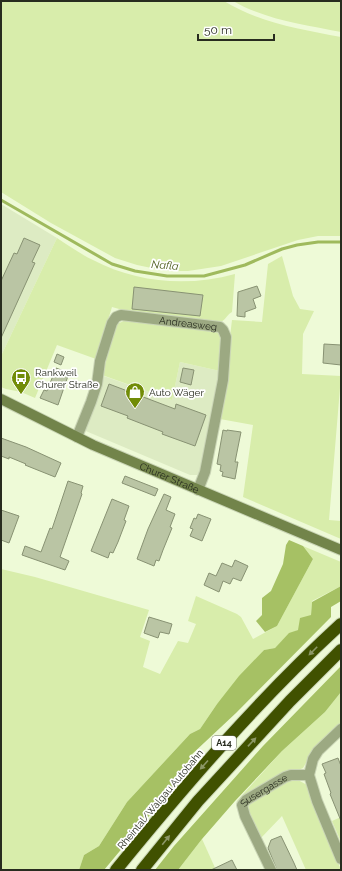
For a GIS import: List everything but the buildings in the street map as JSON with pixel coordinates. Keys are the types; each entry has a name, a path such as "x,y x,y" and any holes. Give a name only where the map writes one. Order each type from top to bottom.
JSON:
{"highway":[{"name":"Rheintal/Walgau Autobahn","path":"116,870 173,801 228,739 315,648 341,624"},
{"name":"A14","path":"142,870 198,801 290,701 341,650"}],"main road":[{"name":"Churer Straße","path":"1,399 78,437 198,490 341,550"}],"street":[{"name":"Andreasweg","path":"78,437 97,384 100,360 112,323 116,317 121,315 220,327 226,337 223,380 205,472 198,490"},
{"path":"341,729 318,751 313,759 309,775 317,800 341,859"},
{"name":"Susergasse","path":"270,870 245,816 242,805 246,800 285,777 291,775 309,775"}],"shaded area":[{"path":"1,1 224,1 238,9 266,20 295,28 341,37 341,236 318,236 298,240 221,266 188,271 166,271 137,265 115,258 51,223 1,192"},
{"path":"233,1 341,1 341,32 272,17 246,8"},
{"path":"1,204 57,238 1,356"},
{"path":"57,238 83,255 110,268 145,278 199,281 235,274 232,312 219,322 137,314 112,307 96,359 57,345 35,398 21,392 1,387 1,356"},
{"path":"282,256 293,296 300,309 314,311 303,334 302,374 341,376 329,520 341,521 341,539 243,497 253,425 220,419 232,320 262,322 268,264"},
{"path":"126,320 218,332 222,337 220,371 180,362 172,400 102,375 104,361 117,324"},
{"path":"180,362 220,371 202,469 197,475 190,475 81,429 98,374 172,400"},
{"path":"303,546 341,562 341,586 312,601 311,615 298,630 289,634 275,648 264,650 217,704 200,729 190,734 127,802 99,846 84,855 79,870 1,870 1,569 35,577 149,610 140,637 150,641 143,667 160,674 178,641 188,643 196,624 188,621 196,596 241,617 253,639 277,626 313,559"},
{"path":"341,692 341,724 326,736 310,756 303,768 296,771 288,771 236,802 282,751 325,712"},
{"path":"289,779 298,780 307,785 341,870 306,870 282,816 260,839 247,812 248,803"},
{"path":"341,817 341,842 332,821"},
{"path":"202,839 216,870 178,870"}],"green space":[{"path":"289,540 303,546 313,559 277,626 265,632 256,621 262,615 262,598 271,591 283,564 286,545"},
{"path":"341,586 341,601 331,607 331,617 236,713 189,757 194,762 104,870 79,870 84,855 99,846 127,802 190,734 200,729 239,676 264,650 275,648 289,633 298,630 300,618 311,615 312,602"},
{"path":"341,666 341,692 325,712 282,751 235,801 202,839 178,870 155,870 174,846 263,746"}],"waterway":[{"name":"Nafla","path":"1,200 112,264 135,271 167,276 204,276 245,265 282,249 297,245 318,242 341,242"}],"place":[{"name":"Rankweil Churer Straße","path":"21,395"},
{"name":"Auto Wäger","path":"135,409"}]}
